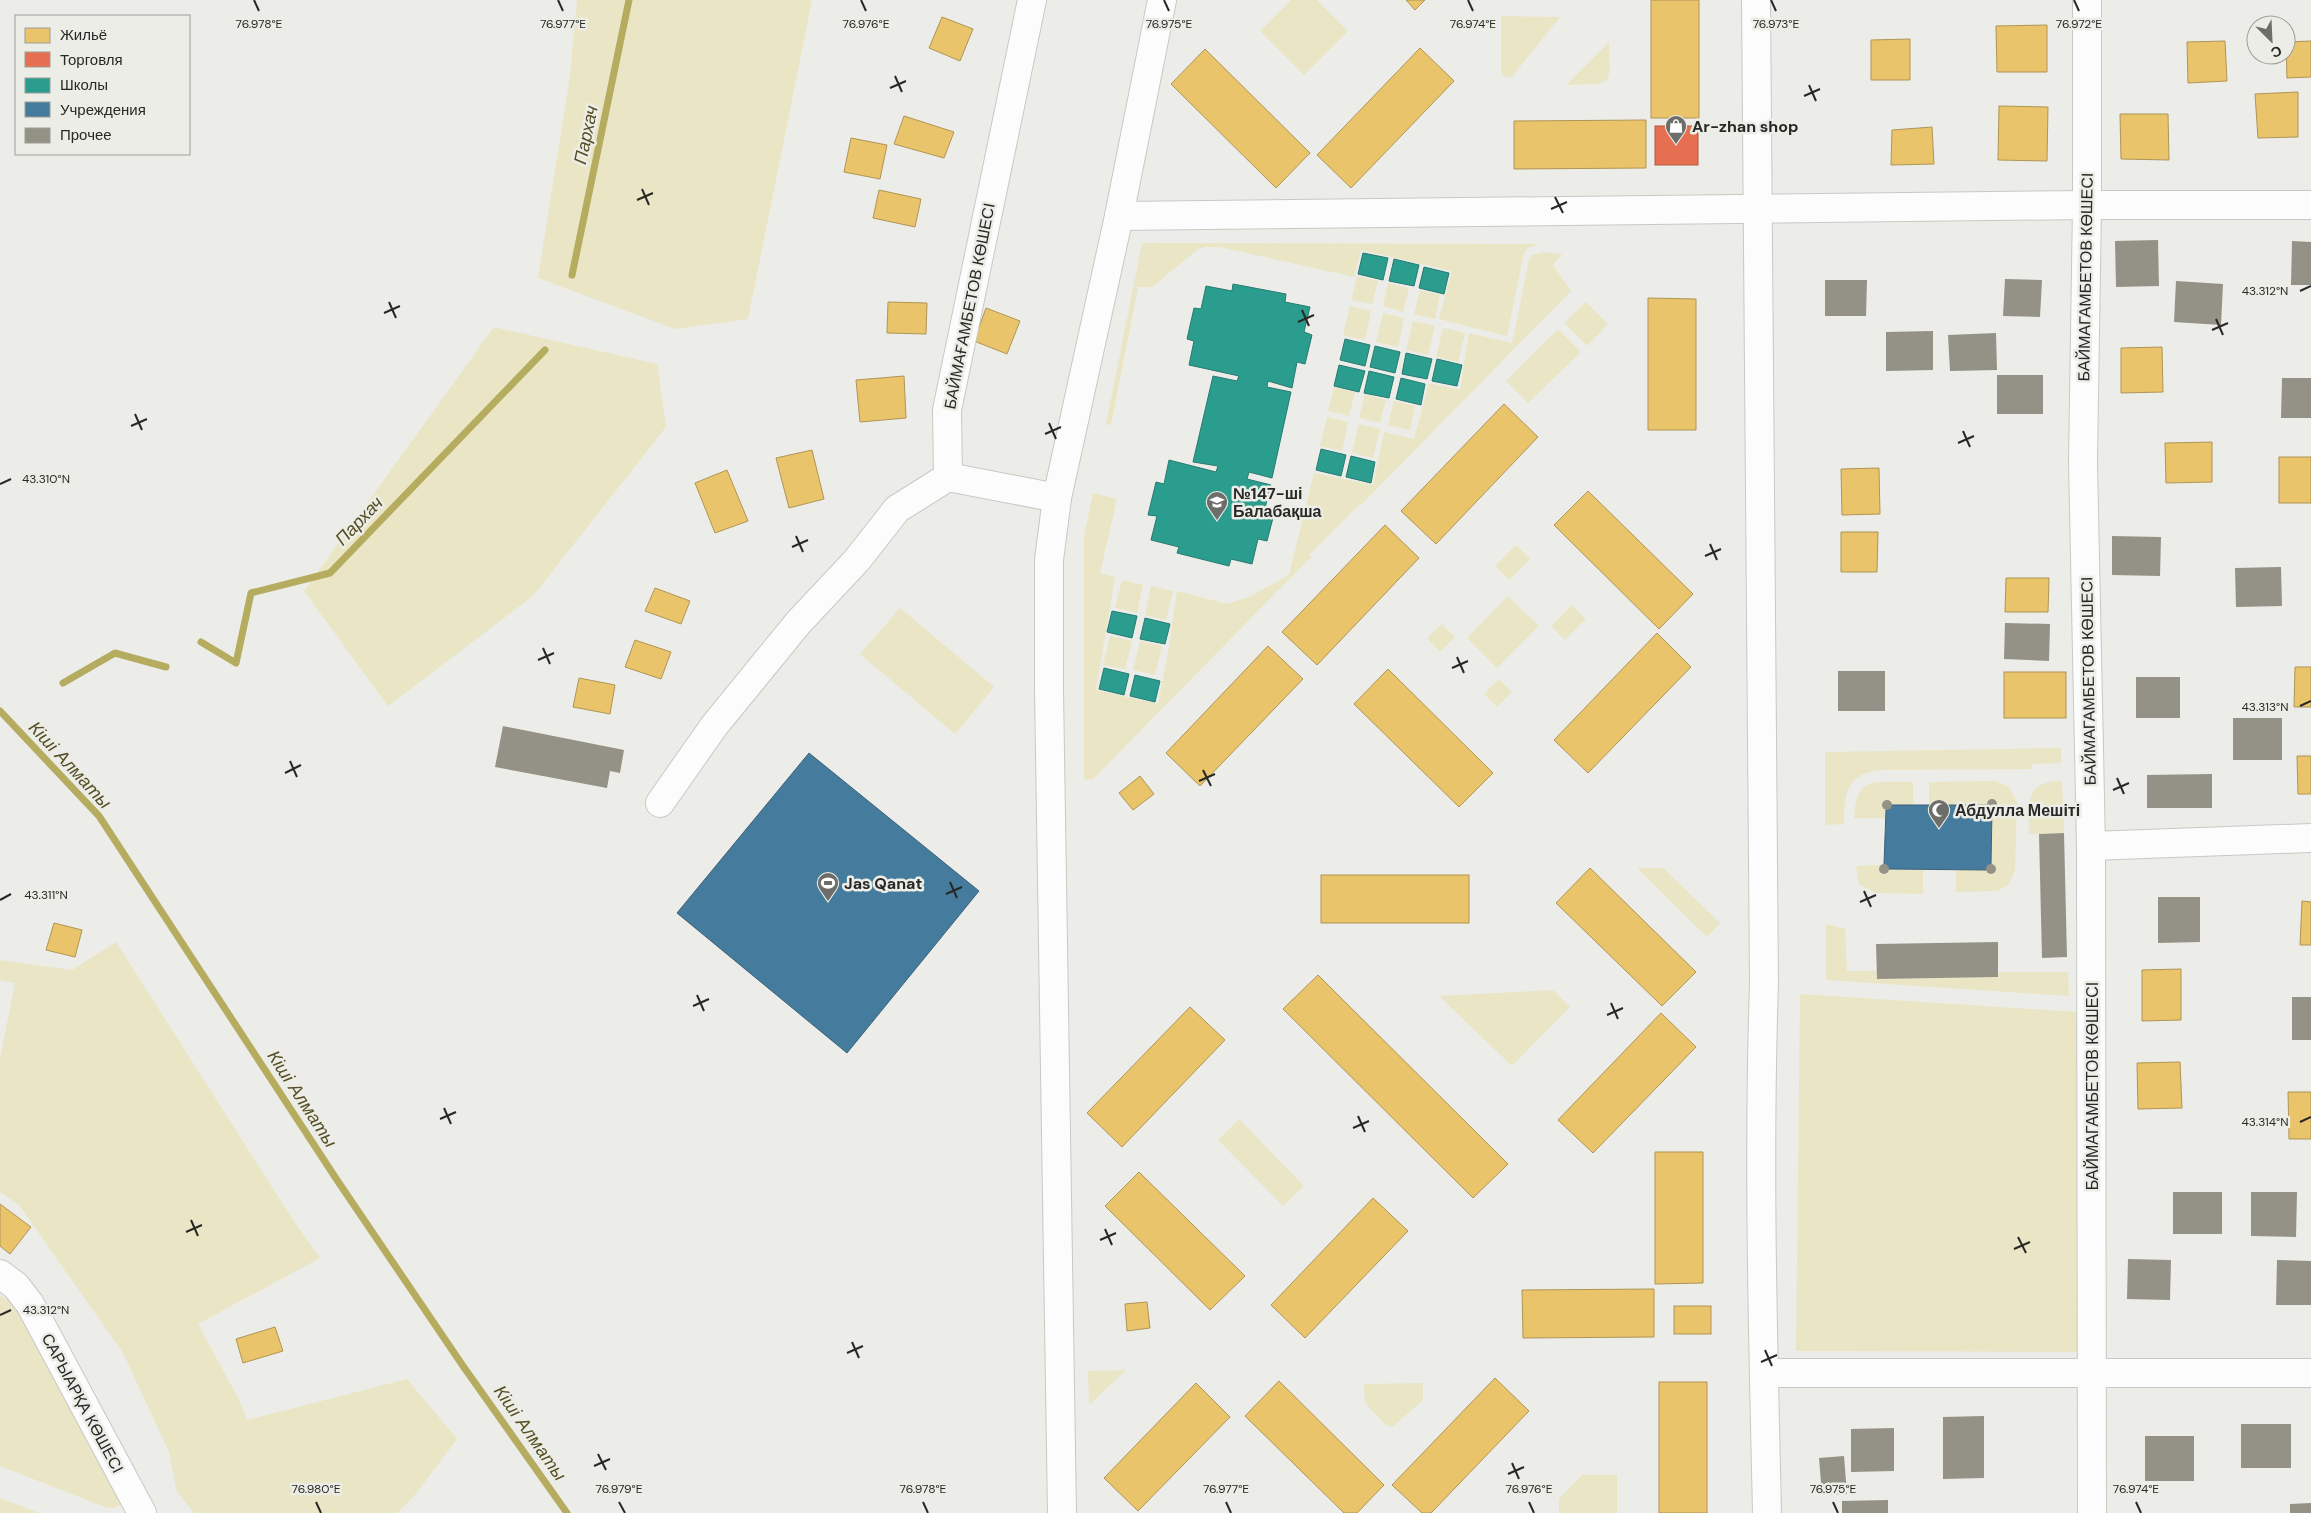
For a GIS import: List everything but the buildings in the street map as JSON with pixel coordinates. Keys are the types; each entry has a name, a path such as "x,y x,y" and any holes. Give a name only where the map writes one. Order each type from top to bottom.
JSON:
{"street":[{"name":"БАЙМАҒАМБЕТОВ КӨШЕСІ","path":"948,477 947,410 1032,0"},
{"path":"1062,1513 1049,690 1050,560 1057,498 1120,216 1162,0"},
{"path":"1756,0 1756,209 1764,984 1762,1062 1764,1373 1767,1513"},
{"name":"БАЙМАГАМБЕТОВ КӨШЕСІ","path":"2087,0 2083,461 2091,846 2092,1513"},
{"path":"1120,216 2086,205 2311,205"},
{"path":"660,803 714,726 798,623 857,560 896,509 948,477 1057,498"},
{"path":"2091,846 2311,838"},
{"name":"САРЫАРҚА КӨШЕСІ","path":"0,1274 16,1286 30,1304 142,1513"},
{"path":"1764,1373 2311,1374"}],"shaded area":[{"path":"577,0 812,0 748,319 675,329 538,278 570,76"},
{"path":"1291,0 1317,0 1348,31 1304,75 1260,31"},
{"path":"1501,16 1560,17 1511,78 1503,76 1501,72"},
{"path":"1609,42 1610,69 1607,80 1599,84 1566,85"},
{"path":"1142,243 1540,244 1528,248 1524,253 1507,336 1439,319 1452,271 1361,250 1354,277 1220,247 1205,247 1197,250 1152,287 1138,287 1111,425 1106,424"},
{"path":"1544,252 1562,254 1553,265 1571,291 1361,505 1309,555 1312,556 1093,779 1084,780 1084,536 1093,493 1117,499 1100,573 1115,577 1096,690 1158,704 1177,591 1227,604 1249,597 1289,575 1314,473 1373,485 1384,432 1414,439 1429,383 1460,390 1469,333 1512,343 1529,260 1532,255"},
{"path":"1357,276 1378,281 1372,304 1351,300"},
{"path":"1388,283 1409,288 1403,312 1383,306"},
{"path":"1420,290 1440,295 1435,319 1414,314"},
{"path":"1586,302 1608,324 1587,346 1564,323"},
{"path":"1350,306 1371,311 1365,340 1343,335"},
{"path":"1383,313 1404,318 1398,347 1376,342"},
{"path":"1413,321 1435,326 1428,355 1406,350"},
{"name":"Пархач","path":"494,327 657,364 666,427 533,596 388,706 304,591"},
{"path":"1443,328 1465,333 1458,362 1436,357"},
{"path":"1558,329 1581,352 1528,403 1506,381"},
{"path":"1334,387 1355,392 1349,416 1328,411"},
{"path":"1365,394 1386,400 1380,423 1359,418"},
{"path":"1394,401 1415,406 1410,430 1388,425"},
{"path":"1327,417 1348,422 1342,451 1320,446"},
{"path":"1359,424 1380,429 1373,458 1352,453"},
{"path":"1516,545 1530,559 1509,580 1495,566"},
{"path":"1122,580 1143,585 1137,613 1115,608"},
{"path":"1151,586 1173,591 1166,620 1145,615"},
{"path":"1508,596 1539,626 1497,668 1467,638"},
{"path":"1572,605 1586,619 1565,640 1551,626"},
{"path":"900,608 994,687 955,734 860,654"},
{"path":"1442,624 1455,637 1440,652 1427,638"},
{"path":"1110,636 1132,641 1125,669 1103,665"},
{"path":"1140,641 1162,646 1155,675 1133,670"},
{"path":"1499,679 1512,692 1497,707 1484,694"},
{"path":"2061,748 2061,763 2032,764 2031,769 1880,770 1869,772 1860,776 1849,787 1846,795 1844,824 1825,825 1825,752"},
{"path":"1995,781 2009,787 2017,802 2015,871 2008,885 1997,891 1956,892 1956,870 1986,870 1991,874 1996,871 1995,866 1991,864 1992,809 1997,805 1995,800 1991,799 1987,805 1929,805 1929,782"},
{"path":"2062,781 2064,833 2029,834 2029,804 2034,790 2040,785 2049,782"},
{"path":"1913,782 1913,805 1891,805 1889,801 1885,800 1882,806 1886,810 1886,818 1854,818 1855,805 1862,789 1872,783"},
{"path":"1881,865 1879,869 1882,874 1887,874 1889,869 1923,870 1923,894 1876,893 1859,884 1856,866"},
{"path":"1637,868 1663,868 1720,923 1707,937"},
{"path":"1826,924 1845,929 1847,971 1877,971 1877,979 1998,977 1998,972 2068,972 2069,996 1826,980"},
{"path":"116,942 293,1220 320,1258 198,1324 238,1398 247,1420 407,1379 457,1439 415,1495 397,1513 194,1513 177,1492 169,1452 123,1353 19,1205 0,1192 0,1058 15,983 0,980 0,960 72,970"},
{"path":"1553,990 1570,1007 1512,1066 1439,996"},
{"path":"1800,994 2078,1012 2078,1352 1796,1351"},
{"path":"1239,1119 1304,1186 1283,1206 1218,1140"},
{"path":"0,1295 14,1305 27,1321 124,1500 118,1506 113,1508 105,1507 0,1466"},
{"path":"1126,1370 1089,1405 1088,1371"},
{"path":"1423,1383 1423,1400 1392,1427 1386,1425 1365,1403 1364,1384"},
{"path":"1582,1475 1617,1475 1617,1513 1559,1513 1559,1499"},
{"path":"0,1498 39,1513 0,1513"}],"waterway":[{"name":"Пархач","path":"572,275 629,0"},
{"name":"Пархач","path":"201,642 236,663 251,593 330,573 545,350"},
{"name":"Пархач","path":"63,683 115,653 166,667"},
{"name":"Кіші Алматы","path":"0,711 99,816 337,1180 463,1366 567,1513"}],"place":[{"name":"Ar-zhan shop","path":"1676,145"},
{"name":"№147-ші Балабақша","path":"1217,521"},
{"name":"Абдулла Мешіті","path":"1939,829"},
{"name":"Jas Qanat","path":"828,902"}]}
